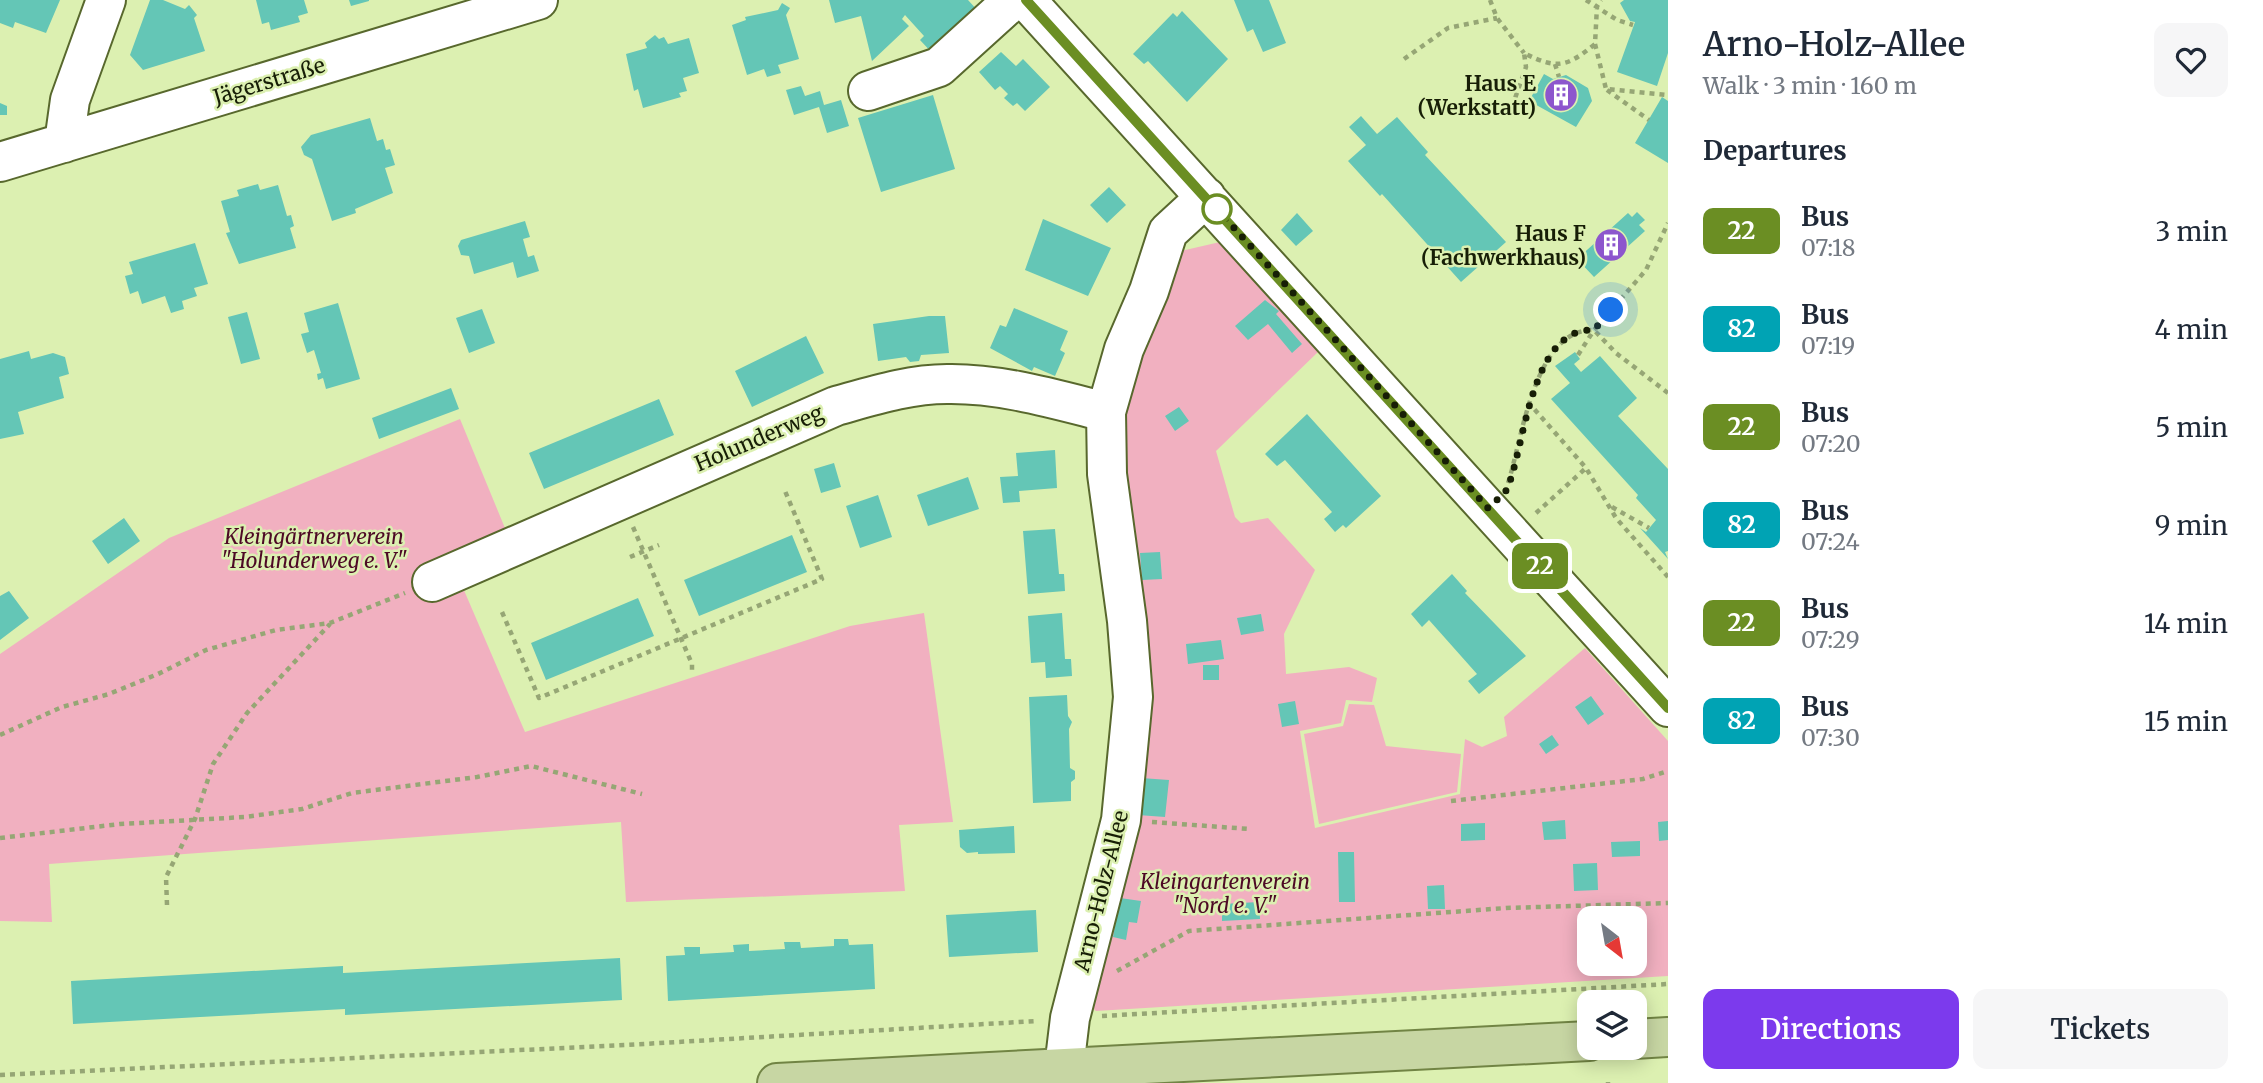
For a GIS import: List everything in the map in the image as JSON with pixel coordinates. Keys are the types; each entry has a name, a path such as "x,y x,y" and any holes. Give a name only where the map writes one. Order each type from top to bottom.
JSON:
{"main road":[{"path":"1647,1038 1668,1037"},
{"path":"777,1083 1577,1042"}],"street":[{"path":"64,143 69,100 106,0"},
{"name":"Jägerstraße","path":"0,162 538,0"},
{"path":"869,91 939,67 1013,0"},
{"path":"1026,0 1668,708"},
{"name":"Arno-Holz-Allee","path":"1064,1068 1070,1018 1121,820 1133,697 1127,621 1107,474 1106,412 1124,349 1149,290 1168,232 1206,197"},
{"name":"Holunderweg","path":"432,582 621,497 836,406 893,390 947,384 1006,389 1106,412"}],"path":[{"path":"1490,0 1497,18 1524,53 1527,67 1512,107"},
{"path":"1586,0 1617,20 1633,25"},
{"path":"1601,0 1597,6 1595,44 1606,89 1648,121"},
{"path":"1404,59 1448,28 1497,18"},
{"path":"1524,53 1546,64 1571,64 1595,44"},
{"path":"1555,64 1559,77"},
{"path":"1606,89 1668,95"},
{"path":"1578,355 1594,330 1646,270 1668,223"},
{"path":"1500,522 1528,401 1554,349 1582,330 1594,330 1616,353 1668,393"},
{"path":"1528,401 1586,468 1612,506 1616,518 1668,577"},
{"path":"1500,522 1586,468"},
{"path":"502,612 539,698 822,579 785,491"},
{"path":"621,497 681,638 692,673"},
{"path":"1612,506 1649,528"},
{"path":"630,557 659,545"},
{"path":"0,735 62,706 109,694 158,674 206,650 276,630 330,623 432,582"},
{"path":"167,905 166,877 195,819 213,764 247,713 330,623"},
{"path":"0,838 120,824 302,809 352,793 477,777 531,766 642,794"},
{"path":"1451,801 1643,779 1668,771"},
{"path":"1121,820 1249,830"},
{"path":"1081,971 1112,973 1189,931 1506,908 1668,903"},
{"path":"0,1074 445,1054 1668,984"},
{"path":"445,1054 445,1062"}],"green space":[{"name":"Kleingartenverein \"Nord e. V.\"","path":"1220,242 1318,352 1216,451 1235,517 1241,523 1268,518 1315,570 1284,634 1286,674 1349,667 1377,678 1372,702 1346,700 1341,723 1300,731 1315,828 1460,794 1465,739 1482,747 1507,736 1504,717 1585,648 1668,741 1668,976 1096,1011 1089,1004 1112,892 1122,415 1134,371 1181,251"},
{"name":"Kleingärtnerverein \"Holunderweg e. V.\"","path":"460,419 507,533 460,581 525,732 850,626 924,613 953,822 899,825 905,891 626,902 621,822 49,864 52,922 0,921 0,654 169,538"},
{"path":"1349,704 1374,705 1386,746 1461,754 1457,792 1319,824 1304,734 1343,726"}],"building":[{"path":"0,0 60,0 46,33 15,22 13,28 0,23"},
{"path":"150,0 163,0 185,9 189,5 197,15 194,18 205,51 143,70 130,55"},
{"path":"256,0 304,0 308,13 298,16 300,22 271,30 269,22 262,24"},
{"path":"349,0 369,0 369,1 351,6"},
{"path":"829,0 968,0 979,12 934,55 920,40 924,36 905,15 902,19 909,26 872,61 861,16 835,23"},
{"path":"1234,0 1269,0 1286,43 1263,52 1253,29 1247,32"},
{"path":"1624,0 1668,0 1668,53 1657,86 1617,72 1635,22 1630,21 1620,3"},
{"path":"782,3 790,8 786,15 799,59 778,65 781,73 767,77 764,69 747,75 732,25 746,20 745,17 778,10"},
{"path":"1182,11 1228,59 1187,102 1148,61 1144,64 1133,54 1173,13 1177,17"},
{"path":"655,35 659,39 664,37 668,44 689,38 699,73 683,78 687,91 679,93 681,97 643,108 638,89 634,91 626,54 647,48 645,43"},
{"path":"1001,52 1016,66 1023,59 1050,87 1025,111 1017,103 1013,106 1004,98 1008,94 1000,86 995,90 979,72"},
{"name":"Haus E (Werkstatt)","path":"1544,74 1553,79 1566,75 1588,88 1592,101 1576,127 1529,101"},
{"path":"801,86 805,96 820,91 824,105 841,100 849,126 827,133 819,107 794,115 786,90"},
{"path":"933,95 955,169 881,192 858,118"},
{"path":"1662,97 1668,101 1668,163 1635,143"},
{"path":"0,103 7,106 7,115 0,115"},
{"path":"1361,116 1377,134 1397,117 1428,152 1425,155 1506,242 1461,282 1382,194 1380,196 1348,161 1366,145 1349,127"},
{"path":"370,118 377,141 383,139 386,150 390,149 395,165 385,168 393,193 355,209 356,213 332,221 312,159 304,155 301,147 311,135"},
{"path":"258,184 260,190 278,185 287,216 291,215 294,226 290,228 296,248 239,264 226,233 230,232 221,201 239,196 237,190"},
{"path":"1109,187 1126,205 1107,223 1090,205"},
{"name":"Haus F (Fachwerkhaus)","path":"1637,212 1645,220 1639,225 1645,231 1594,277 1577,259 1628,213 1632,217"},
{"path":"1297,213 1313,231 1296,246 1281,230"},
{"path":"1043,219 1111,248 1088,296 1025,270"},
{"path":"525,221 530,237 523,239 528,257 534,255 539,271 517,278 513,262 474,274 469,256 461,255 458,246 461,240"},
{"path":"195,243 208,284 194,288 197,296 182,301 184,309 171,313 165,296 142,304 138,291 130,294 125,276 133,274 129,262"},
{"path":"1265,300 1279,311 1276,314 1302,344 1292,353 1268,324 1248,340 1235,326"},
{"path":"338,303 360,379 326,389 323,378 318,380 317,374 321,373 314,350 307,353 301,334 309,332 304,313"},
{"path":"1014,308 1068,331 1060,350 1065,353 1055,376 1034,367 1032,371 990,348 1000,325 1006,327"},
{"path":"482,309 495,343 469,353 456,318"},
{"path":"247,312 260,359 241,364 228,317"},
{"path":"945,316 949,353 921,355 919,361 910,362 906,357 878,361 873,324"},
{"path":"806,336 824,373 752,407 735,371"},
{"path":"29,351 31,359 53,353 65,357 69,374 59,377 64,398 18,412 24,434 0,439 0,359"},
{"path":"1575,352 1580,359 1574,364 1581,372 1600,356 1637,398 1618,416 1668,469 1668,551 1665,552 1668,559 1640,528 1646,532 1656,520 1636,498 1638,495 1551,399 1570,383 1555,366"},
{"path":"451,388 459,409 379,439 372,418"},
{"path":"659,399 674,435 544,489 529,453"},
{"path":"1179,407 1189,421 1175,431 1165,416"},
{"path":"1307,414 1381,496 1346,528 1343,525 1335,532 1324,519 1332,512 1285,460 1277,466 1265,454"},
{"path":"1055,450 1057,488 1019,491 1020,502 1003,503 1000,477 1018,476 1016,453"},
{"path":"834,463 841,487 821,493 814,469"},
{"path":"968,477 979,509 928,526 917,495"},
{"path":"878,495 892,537 860,548 846,506"},
{"path":"124,518 140,541 108,564 92,541"},
{"path":"1055,529 1059,574 1064,574 1065,591 1028,594 1023,531"},
{"path":"792,535 807,572 699,616 684,580"},
{"path":"1160,552 1162,579 1142,580 1140,553"},
{"path":"1452,574 1467,591 1465,593 1526,656 1479,694 1468,681 1477,674 1429,620 1422,627 1411,614"},
{"path":"9,591 29,618 0,640 0,596"},
{"path":"638,598 654,636 546,680 531,643"},
{"path":"1062,613 1065,659 1071,659 1072,676 1046,678 1045,662 1031,663 1028,616"},
{"path":"1261,614 1264,631 1241,635 1237,618"},
{"path":"1221,640 1224,659 1188,664 1186,644"},
{"path":"1203,665 1219,665 1219,680 1203,680"},
{"path":"1067,695 1068,716 1072,722 1069,729 1070,768 1075,771 1075,779 1071,782 1071,801 1033,803 1029,697"},
{"path":"1591,696 1604,714 1588,725 1575,707"},
{"path":"1295,701 1299,724 1282,727 1278,704"},
{"path":"1552,735 1559,745 1546,754 1539,744"},
{"path":"1141,778 1169,780 1165,817 1138,815"},
{"path":"1565,820 1566,839 1544,840 1542,822"},
{"path":"1668,821 1668,840 1659,841 1658,822"},
{"path":"1485,823 1485,840 1461,841 1461,824"},
{"path":"1014,826 1015,853 967,853 960,847 959,830"},
{"path":"1640,841 1640,856 1612,857 1611,842"},
{"path":"1338,852 1354,852 1355,902 1339,902"},
{"path":"1597,863 1598,890 1574,891 1573,864"},
{"path":"1444,885 1445,909 1428,909 1427,886"},
{"path":"1120,898 1141,901 1137,923 1129,922 1126,940 1113,937"},
{"path":"1259,902 1260,919 1222,921 1222,904"},
{"path":"1036,910 1038,952 949,957 946,915"},
{"path":"834,939 848,939 849,945 873,944 875,989 668,1001 666,956 685,955 684,947 700,947 700,954 734,952 733,945 749,944 749,951 785,949 784,942 800,942 801,948 834,946"},
{"path":"620,958 622,1000 345,1015 345,1009 73,1024 71,981 343,966 343,973"}],"bus line":[{"name":"22","path":"1026,0 1668,708"}],"place":[{"name":"Haus E (Werkstatt)","path":"1561,95"},
{"name":"Haus F (Fachwerkhaus)","path":"1611,245"}],"route":[{"path":"1217,209 1488,508 1506,492 1519,448 1528,401 1554,349 1582,330 1594,330 1611,310"}]}
